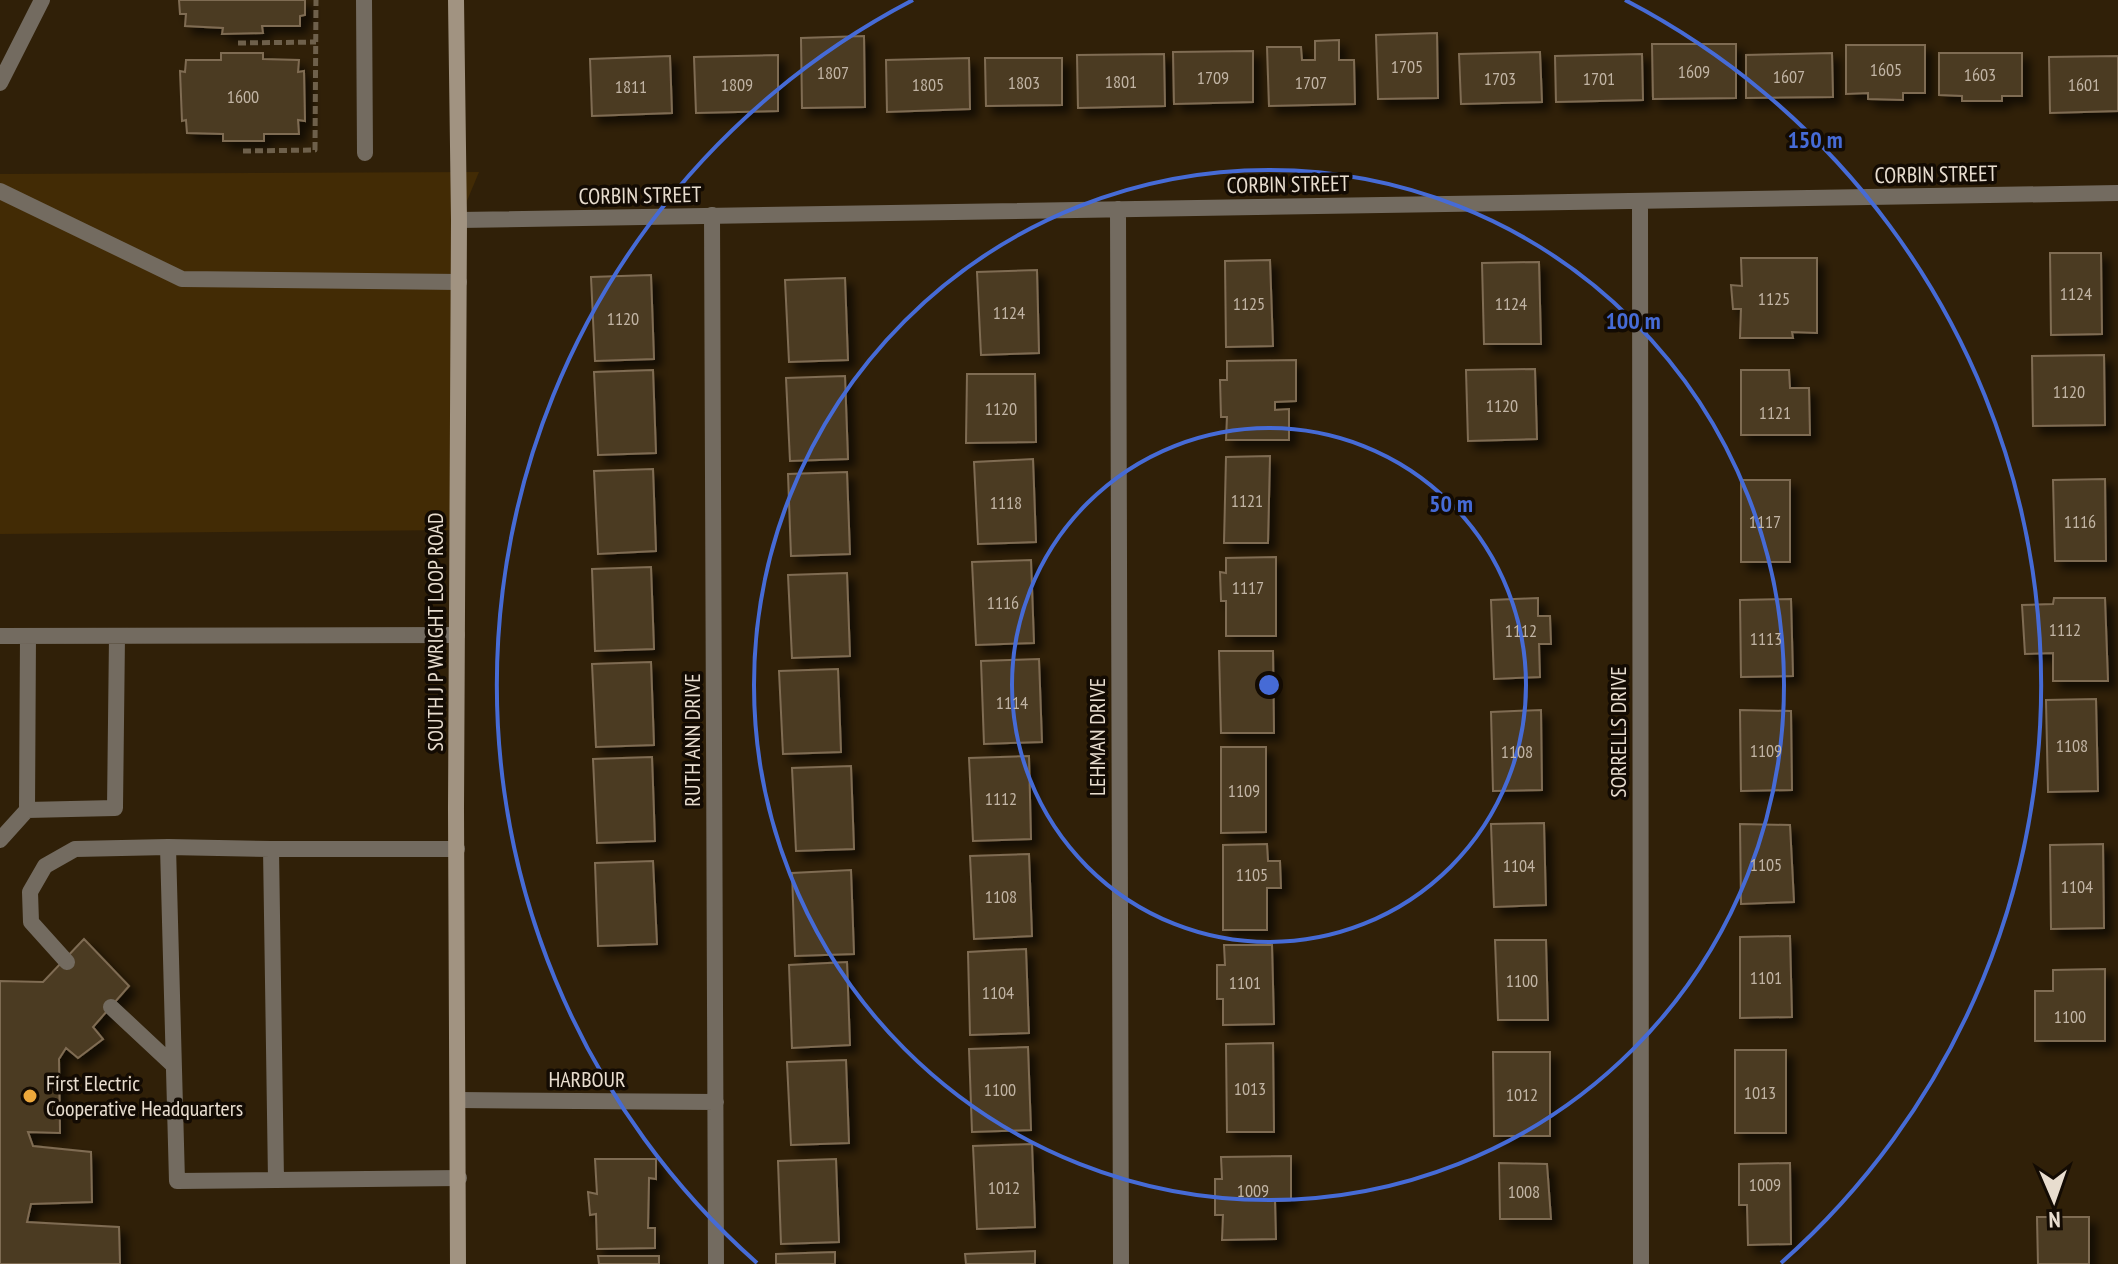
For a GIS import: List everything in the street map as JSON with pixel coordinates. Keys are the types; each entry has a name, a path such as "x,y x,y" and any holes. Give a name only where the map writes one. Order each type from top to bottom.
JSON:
{"main road":[{"name":"SOUTH J P WRIGHT LOOP ROAD","path":"456,0 459,220 458,1264"}],"street":[{"path":"0,83 42,0"},
{"path":"364,0 365,153"},
{"path":"0,191 182,279 459,282"},
{"name":"CORBIN STREET","path":"459,220 2118,193"},
{"name":"SORRELLS DRIVE","path":"1640,201 1641,1264"},
{"name":"LEHMAN DRIVE","path":"1118,209 1121,1264"},
{"name":"RUTH ANN DRIVE","path":"712,215 716,1264"},
{"path":"0,636 457,635"},
{"path":"0,840 27,810 28,636"},
{"path":"27,810 115,808 117,636"},
{"path":"168,847 177,1181 459,1178"},
{"path":"67,962 31,922 30,892 45,866 75,849 457,849"},
{"path":"271,849 276,1180"},
{"path":"111,1007 173,1065"},
{"name":"HARBOUR","path":"459,1100 716,1102"}],"path":[{"path":"243,151 315,150 316,0"},
{"path":"238,43 316,42"}],"shaded area":[{"path":"479,172 459,220 458,530 0,534 0,174"}],"building":[{"path":"179,0 305,0 305,15 300,16 300,26 262,26 263,33 222,34 223,28 185,26 186,14 180,14"},
{"path":"1437,33 1438,98 1378,99 1376,35"},
{"path":"864,36 865,107 802,108 801,38"},
{"path":"1339,40 1339,60 1354,60 1355,104 1269,106 1267,47 1301,47 1302,60 1315,60 1315,41"},
{"path":"1652,44 1736,44 1736,98 1653,99"},
{"path":"1846,45 1925,45 1925,93 1903,93 1903,100 1868,99 1868,93 1846,94"},
{"path":"1253,51 1253,102 1174,104 1173,52"},
{"path":"1540,52 1542,102 1461,104 1459,54"},
{"path":"221,53 263,53 263,59 299,60 298,72 304,71 305,121 298,120 299,134 264,134 264,141 223,141 223,134 187,133 186,120 182,121 180,71 185,72 186,60 221,60"},
{"path":"1832,53 1833,97 1746,98 1746,55"},
{"path":"1939,53 2022,53 2022,96 2002,96 2002,101 1962,101 1962,96 1939,95"},
{"path":"1164,54 1165,106 1078,108 1077,55"},
{"path":"1642,54 1643,100 1556,102 1555,56"},
{"path":"778,55 778,111 696,113 694,57"},
{"path":"670,56 672,113 592,116 590,59"},
{"path":"2118,56 2118,111 2050,113 2049,57"},
{"path":"969,58 970,109 887,112 886,60"},
{"path":"985,58 1062,58 1062,105 986,106"},
{"path":"2050,253 2101,253 2102,334 2051,335"},
{"path":"1741,258 1817,258 1817,333 1792,332 1793,338 1740,338 1741,309 1733,309 1731,285 1742,286"},
{"path":"1270,260 1273,346 1226,347 1225,261"},
{"path":"1539,262 1541,344 1484,344 1482,263"},
{"path":"1037,270 1039,353 981,355 977,272"},
{"path":"651,275 654,359 595,361 591,277"},
{"path":"845,278 848,360 789,362 785,280"},
{"path":"2104,355 2105,425 2033,426 2032,356"},
{"path":"1296,360 1296,401 1275,402 1275,410 1289,409 1289,440 1226,440 1227,417 1221,417 1220,380 1227,380 1227,361"},
{"path":"1535,369 1537,439 1468,441 1466,370"},
{"path":"653,370 656,453 598,455 594,372"},
{"path":"1741,370 1789,370 1790,388 1809,388 1810,435 1741,435"},
{"path":"967,374 1035,374 1036,442 966,443"},
{"path":"845,376 848,459 790,461 786,378"},
{"path":"1270,456 1268,543 1224,543 1226,457"},
{"path":"1033,459 1036,542 978,544 974,462"},
{"path":"653,469 656,551 598,554 594,471"},
{"path":"847,472 850,554 791,556 788,474"},
{"path":"2105,479 2106,561 2055,561 2053,480"},
{"path":"1741,480 1790,480 1790,562 1741,562"},
{"path":"1276,557 1276,636 1226,636 1226,601 1221,601 1220,572 1226,573 1226,558"},
{"path":"1031,560 1034,643 976,645 972,562"},
{"path":"651,567 654,649 595,651 592,569"},
{"path":"847,573 850,656 792,658 788,575"},
{"path":"1538,598 1538,616 1550,616 1551,644 1539,644 1540,677 1494,679 1491,600"},
{"path":"2054,598 2105,598 2108,681 2053,681 2053,653 2025,654 2022,605 2053,604"},
{"path":"1791,599 1793,676 1741,677 1740,600"},
{"path":"1219,651 1273,651 1274,733 1221,733"},
{"path":"1039,659 1042,742 984,744 981,661"},
{"path":"651,662 654,745 596,747 592,664"},
{"path":"838,669 841,752 783,754 779,671"},
{"path":"2096,699 2098,791 2048,792 2046,700"},
{"path":"1541,710 1542,790 1493,791 1491,712"},
{"path":"1740,710 1791,711 1792,790 1741,791"},
{"path":"1221,747 1266,747 1266,832 1221,833"},
{"path":"1029,756 1031,839 973,841 969,758"},
{"path":"652,757 655,841 597,843 593,759"},
{"path":"851,766 854,849 796,851 792,768"},
{"path":"1544,823 1546,905 1494,907 1491,824"},
{"path":"1740,824 1790,825 1794,902 1741,904"},
{"path":"1267,844 1268,861 1280,861 1281,888 1267,888 1267,930 1223,930 1223,845"},
{"path":"2103,844 2104,928 2051,929 2050,845"},
{"path":"1029,854 1032,936 974,939 970,856"},
{"path":"653,861 657,944 598,946 595,863"},
{"path":"851,870 854,954 795,956 792,873"},
{"path":"1790,936 1792,1017 1740,1018 1740,937"},
{"name":"First Electric Cooperative Headquarters","path":"84,939 129,986 93,1027 103,1039 78,1058 66,1048 59,1059 60,1133 28,1132 33,1146 91,1152 92,1202 31,1204 27,1222 119,1227 120,1264 0,1264 0,981 43,982"},
{"path":"1495,940 1546,940 1548,1020 1498,1020"},
{"path":"1224,945 1272,945 1274,1024 1223,1025 1223,999 1217,999 1217,965 1225,965"},
{"path":"1026,949 1029,1033 970,1035 968,952"},
{"path":"847,962 850,1045 792,1048 789,965"},
{"path":"2105,969 2105,1041 2035,1041 2035,991 2053,991 2053,970"},
{"path":"1273,1043 1274,1132 1227,1132 1226,1044"},
{"path":"1028,1047 1031,1130 972,1132 969,1049"},
{"path":"1735,1050 1786,1050 1786,1133 1735,1133"},
{"path":"1493,1052 1550,1052 1550,1136 1494,1136"},
{"path":"846,1060 849,1143 791,1145 787,1062"},
{"path":"1032,1144 1035,1227 977,1229 973,1146"},
{"path":"1291,1156 1291,1200 1275,1201 1276,1239 1222,1240 1223,1215 1215,1215 1215,1179 1222,1179 1221,1157"},
{"path":"595,1159 656,1159 656,1179 649,1178 648,1228 655,1228 655,1248 597,1249 596,1214 590,1215 588,1192 597,1194"},
{"path":"836,1159 839,1242 781,1244 778,1161"},
{"path":"1499,1163 1547,1164 1551,1219 1500,1219"},
{"path":"1790,1163 1791,1244 1748,1245 1747,1205 1739,1205 1739,1164"},
{"path":"2037,1217 2089,1217 2089,1264 2038,1264"},
{"path":"1035,1251 1035,1264 966,1264 965,1254"},
{"path":"835,1252 835,1264 776,1264 776,1254"},
{"path":"598,1256 659,1256 659,1264 599,1264"}],"place":[{"name":"First Electric Cooperative Headquarters","path":"30,1096"}]}
